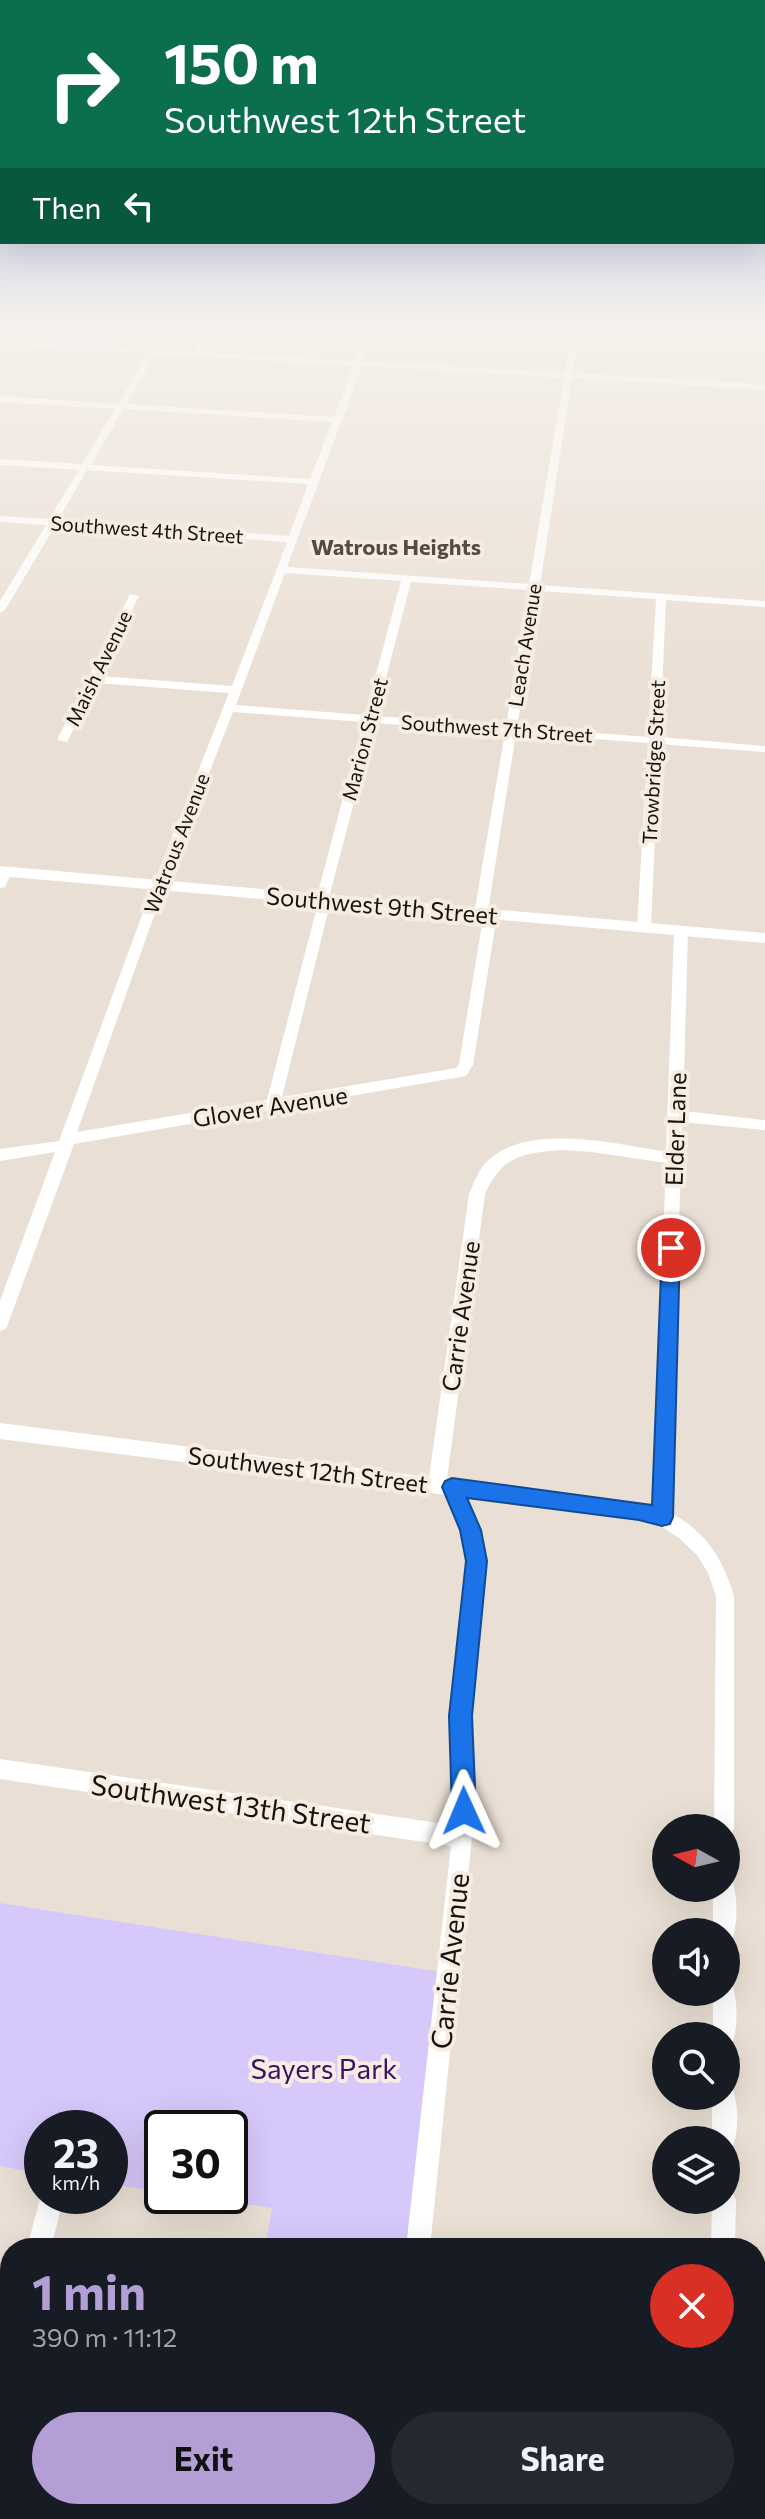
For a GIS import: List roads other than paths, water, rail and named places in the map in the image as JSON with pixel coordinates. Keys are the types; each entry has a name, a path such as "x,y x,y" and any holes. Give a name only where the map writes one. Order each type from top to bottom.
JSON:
{"main road":[{"name":"Southwest 9th Street","path":"2,875 159,885 765,938"}],"street":[{"path":"0,610 96,448"},
{"name":"Watrous Avenue","path":"0,1324 159,885 327,448"},
{"name":"Leach Avenue","path":"466,1065 511,729 557,448"},
{"path":"0,462 314,482"},
{"name":"Southwest 4th Street","path":"0,519 293,539"},
{"path":"282,570 765,604"},
{"name":"Marion Street","path":"273,1105 407,579"},
{"name":"Maish Avenue","path":"63,740 134,596"},
{"name":"Trowbridge Street","path":"644,927 661,597"},
{"path":"93,679 236,690"},
{"name":"Southwest 7th Street","path":"229,708 765,749"},
{"name":"Elder Lane","path":"662,1517 681,931"},
{"name":"Glover Avenue","path":"0,1155 452,1076 466,1065"},
{"path":"675,1116 765,1125"},
{"name":"Carrie Avenue","path":"419,2238 465,1786 461,1716 476,1561 470,1530 445,1486 480,1178 490,1164 523,1147 573,1145 674,1159"},
{"name":"Southwest 12th Street","path":"0,1431 639,1511 662,1517"},
{"path":"662,1517 683,1528 704,1547 718,1570 725,1596 724,1814"},
{"name":"Southwest 13th Street","path":"0,1769 462,1837"},
{"path":"42,2238 48,2214"},
{"path":"723,2238 724,2214"}],"district":[{"name":"Watrous Heights","path":"396,546"}],"park label":[{"name":"Sayers Park","path":"324,2068"}]}
